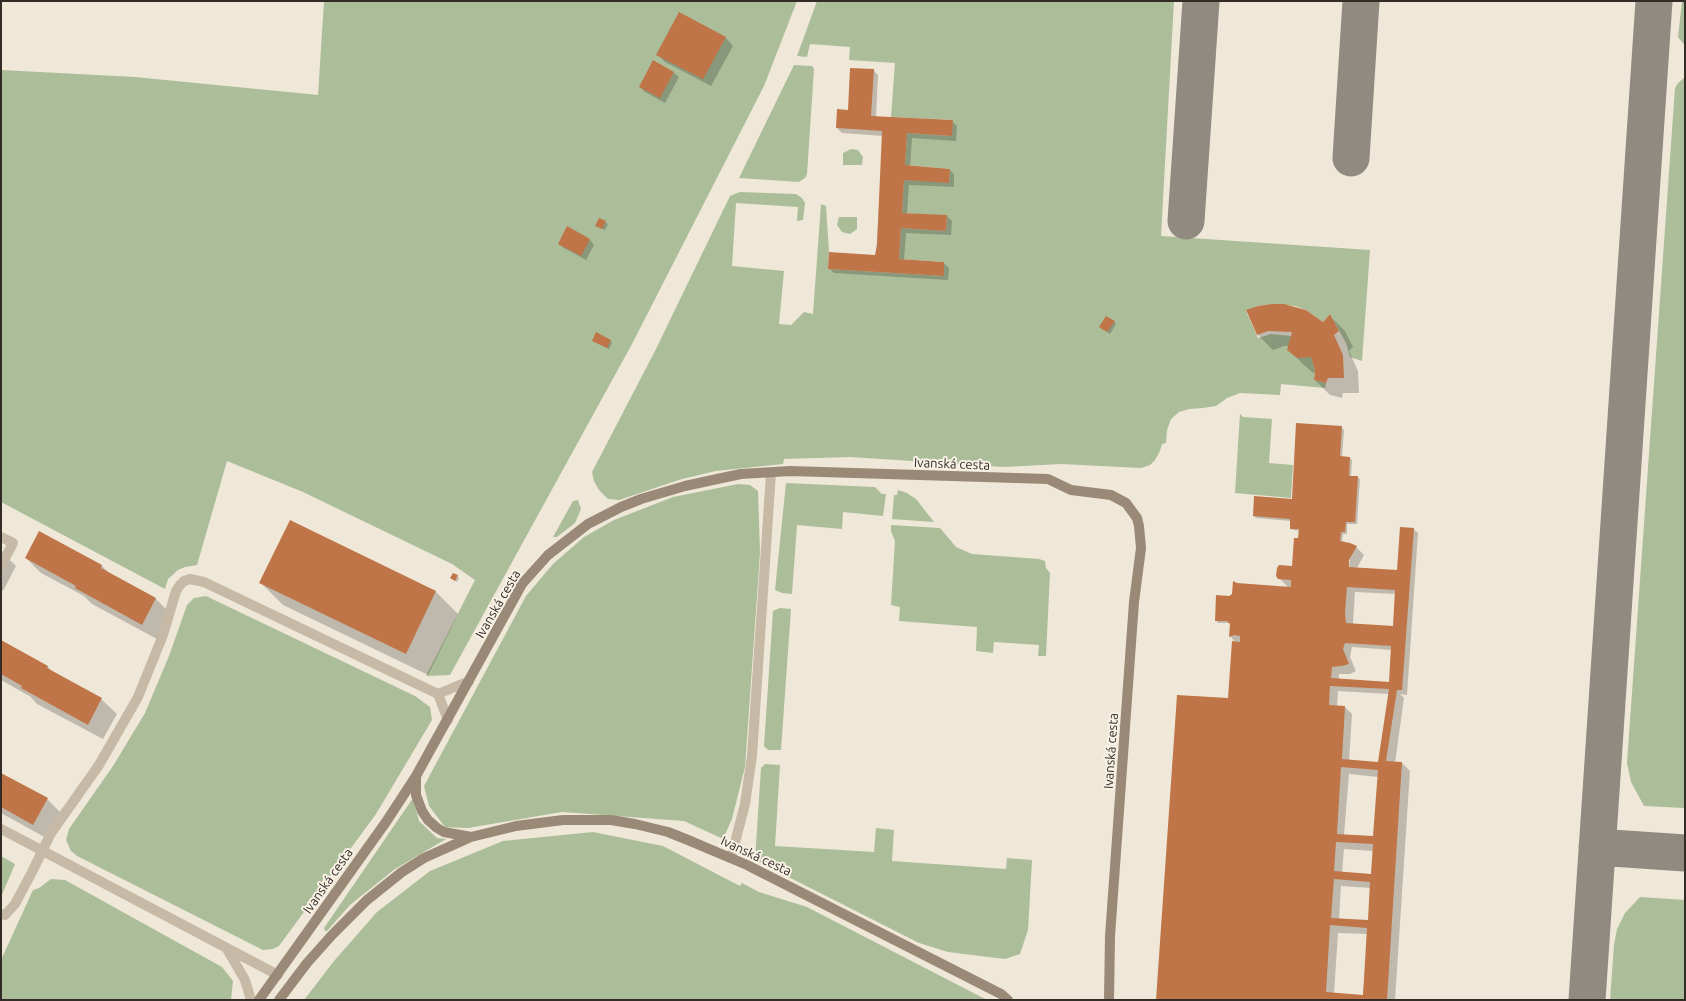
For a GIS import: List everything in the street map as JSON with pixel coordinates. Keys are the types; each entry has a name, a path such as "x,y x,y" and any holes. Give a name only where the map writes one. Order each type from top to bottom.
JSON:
{"street":[{"name":"Ivanská cesta","path":"259,1000 386,822 416,776 522,584 548,555 573,534 588,524 621,507 664,492 741,474 790,471 1048,479 1071,490 1111,495 1126,503 1137,518 1141,548 1134,600 1110,936 1110,1000"},
{"path":"731,858 745,804 752,756 771,473"},
{"path":"1,537 13,543 1,566"},
{"path":"1,914 5,915 15,904 51,832 100,765 138,697 163,635 176,591 184,581 190,579 204,582 438,694 448,720"},
{"path":"438,694 469,680"},
{"name":"Ivanská cesta","path":"416,776 416,795 422,811 428,820 444,832 471,837"},
{"name":"Ivanská cesta","path":"280,998 307,963 332,935 382,888 402,872 424,858 471,837 516,826 563,820 611,820 668,832 731,858 1001,994 1008,1000"},
{"path":"1,829 42,852 278,975 280,998"},
{"path":"227,949 246,980 251,1000"}],"green space":[{"path":"324,1 797,1 764,86 632,344 450,675 426,676 475,580 452,564 303,492 227,461 197,565 178,570 168,579 165,589 1,502 1,70 135,77 318,95"},
{"path":"817,1 1174,1 1161,236 1370,250 1362,361 1350,357 1346,343 1330,314 1323,322 1306,310 1295,306 1271,304 1258,306 1246,311 1258,338 1271,334 1291,336 1288,350 1311,357 1315,370 1314,380 1326,383 1325,388 1281,384 1280,395 1240,393 1227,398 1216,406 1189,409 1179,412 1171,419 1167,430 1166,443 1162,444 1155,460 1150,465 1141,468 1061,464 1004,467 850,457 784,459 783,464 716,471 682,479 619,500 608,499 599,490 594,481 592,472 655,351 730,196 740,192 796,194 802,198 805,203 803,220 797,221 798,207 736,203 732,266 784,271 779,324 791,325 804,312 813,314 821,204 826,206 829,252 828,269 944,276 944,262 899,259 901,228 946,231 947,216 902,213 904,180 949,182 950,169 905,165 907,133 951,136 953,120 891,117 895,63 849,60 850,47 810,44 807,57 797,56"},
{"path":"1682,1 1685,1 1685,46 1678,37"},
{"path":"794,65 812,66 814,69 807,174 805,178 799,182 739,178"},
{"path":"1685,77 1685,808 1644,806 1631,782 1627,763 1675,88"},
{"path":"851,149 858,150 863,157 862,165 843,165 843,153"},
{"path":"839,217 857,217 857,229 850,234 842,232 837,225"},
{"path":"1240,414 1243,417 1272,419 1269,463 1293,465 1291,498 1235,493"},
{"path":"786,483 875,487 882,494 886,494 883,516 843,512 842,529 797,525 792,594 782,593 775,590"},
{"path":"738,484 750,485 758,491 760,553 745,767 732,819 723,839 684,821 562,812 468,828 445,827 429,806 424,786 526,596 553,564 584,537 614,520 673,497"},
{"path":"898,490 907,493 916,499 934,522 892,519 894,495 897,495"},
{"path":"578,500 581,509 575,523 557,537 553,537 573,501"},
{"path":"891,525 940,528 956,547 972,554 1039,559 1045,561 1046,568 1050,573 1046,656 1038,656 1039,645 994,642 993,653 976,651 977,627 899,621 900,607 891,605 895,541 891,531"},
{"path":"206,596 415,696 430,707 432,720 376,814 279,946 273,949 263,950 77,856 71,851 66,840 69,829 113,766 145,713 169,656 187,605 194,598"},
{"path":"780,608 791,609 781,750 768,750 764,746 773,611"},
{"path":"765,764 780,765 775,846 874,852 876,828 894,830 892,861 1006,869 1007,858 1032,860 1028,930 1020,954 1005,959 948,952 919,943 755,860 761,768"},
{"path":"413,798 419,821 437,838 446,839 395,869 350,905 327,931 325,931 324,928"},
{"path":"593,832 663,846 740,886 742,883 759,892 807,907 987,1000 304,1000 334,961 377,912 430,871 503,841"},
{"path":"1,856 15,864 1,897"},
{"path":"51,879 65,880 222,967 233,981 231,1000 1,1000 1,960 33,890 39,888"},
{"path":"1640,897 1685,900 1685,1000 1610,1000 1614,945 1617,929 1625,913"}],"building":[{"path":"679,12 726,37 703,79 656,55"},
{"path":"653,60 674,72 660,98 639,87"},
{"path":"850,68 874,69 871,116 953,120 952,136 907,133 905,165 950,169 949,183 904,180 902,213 947,215 946,231 901,228 899,259 944,262 944,276 828,269 829,252 875,255 877,245 882,131 836,128 837,109 848,110"},
{"path":"599,218 606,221 602,229 595,226"},
{"path":"567,226 590,239 581,256 558,244"},
{"path":"1271,304 1284,304 1306,310 1323,322 1330,314 1339,331 1334,335 1343,355 1344,378 1328,378 1326,383 1314,380 1315,370 1311,357 1297,358 1287,350 1292,332 1268,331 1257,335 1246,310"},
{"path":"1106,316 1115,321 1107,332 1099,327"},
{"path":"596,332 611,340 607,348 592,341"},
{"path":"1296,423 1342,426 1340,456 1350,457 1349,476 1358,476 1355,522 1346,522 1345,532 1341,532 1340,541 1357,546 1349,560 1349,567 1397,570 1400,527 1414,528 1402,690 1397,690 1386,761 1402,762 1387,1000 1156,1000 1177,695 1228,698 1232,641 1240,642 1240,636 1234,635 1229,637 1230,624 1227,621 1215,621 1216,595 1229,596 1232,594 1233,581 1237,583 1291,587 1291,580 1278,579 1276,576 1277,568 1279,565 1292,566 1294,538 1298,538 1299,529 1290,529 1290,519 1253,516 1254,496 1292,499","holes":["1347,587 1395,590 1393,626 1346,623 1345,613","1345,643 1391,646 1389,682 1331,678 1332,667 1349,664 1343,649","1330,686 1389,689 1378,762 1342,759 1345,706 1329,705","1341,767 1378,770 1373,836 1337,834","1336,842 1373,844 1371,874 1334,871","1334,879 1370,882 1368,920 1331,918","1330,925 1367,928 1363,995 1326,992"]},
{"path":"290,520 436,591 406,654 259,583"},
{"path":"39,531 102,565 101,568 156,598 142,625 25,558"},
{"path":"453,573 458,575 455,581 450,578"},
{"path":"1,640 48,666 47,668 102,698 88,725 21,688 22,686 1,674"},
{"path":"1,773 48,798 33,825 1,807"}],"taxiway":[{"path":"1186,221 1201,1"},
{"path":"1351,158 1361,1"},
{"path":"1587,1000 1654,1"},
{"path":"1597,847 1685,853"}]}
